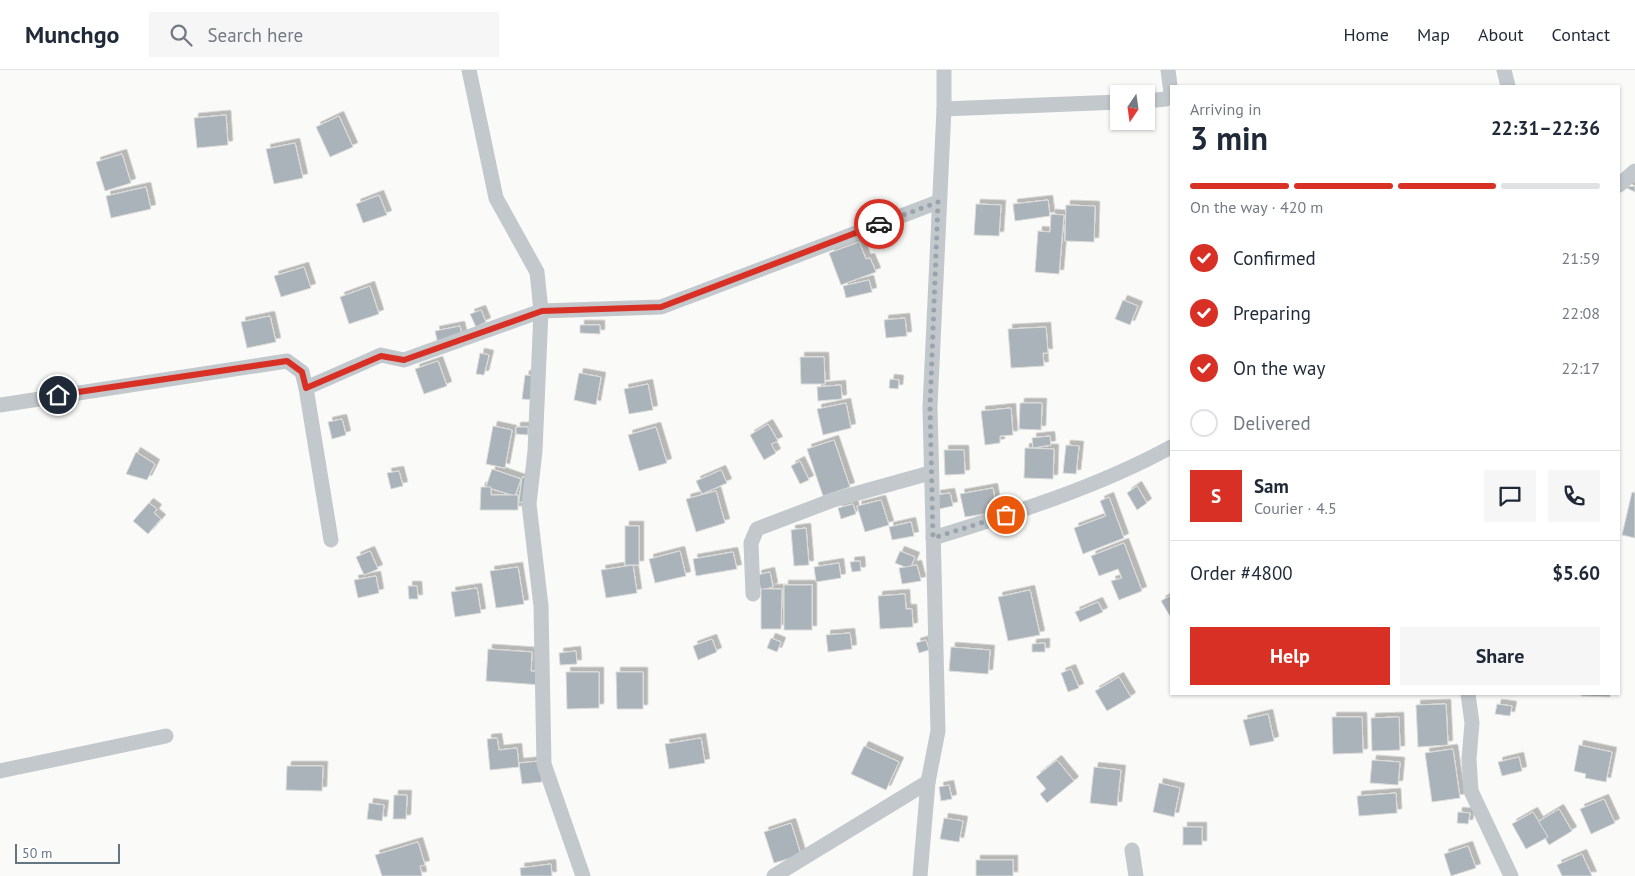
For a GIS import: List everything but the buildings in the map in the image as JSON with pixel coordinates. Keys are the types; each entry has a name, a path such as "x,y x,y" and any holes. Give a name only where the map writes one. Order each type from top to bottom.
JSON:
{"street":[{"path":"469,70 496,198 537,272 542,311 535,450 529,504 541,606 544,764 583,876"},
{"path":"920,876 928,782 938,731 930,473 930,407 938,202 944,109 944,70"},
{"path":"1155,100 1166,99 1170,93 1168,70"},
{"path":"1504,70 1508,85"},
{"path":"944,109 1110,102"},
{"path":"1620,185 1635,171"},
{"path":"306,388 381,356 404,360 542,311 661,307 938,202"},
{"path":"0,405 287,361 302,372 306,388 331,540"},
{"path":"933,538 1043,503 1142,463 1170,448"},
{"path":"753,594 750,543 758,529 833,500 930,473"},
{"path":"1468,695 1472,723 1469,759 1471,791 1512,876"},
{"path":"0,772 166,736"},
{"path":"774,876 928,782"},
{"path":"1132,850 1136,876"}],"way so far":[{"path":"879,224 938,202 930,407 930,473 933,538 1006,515"}],"route":[{"path":"58,395 287,361 302,372 306,388 381,356 404,360 542,311 661,307 879,224"}]}
